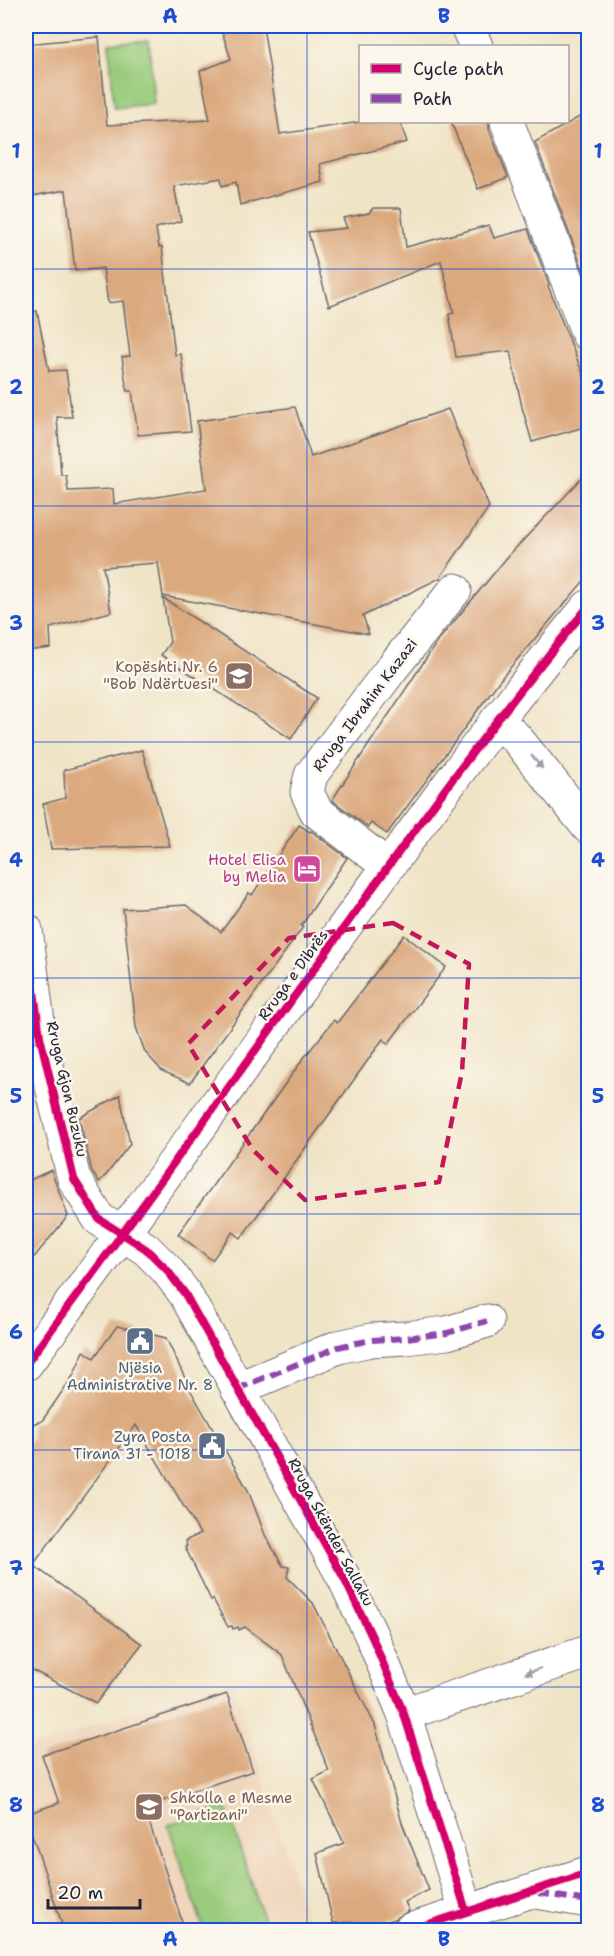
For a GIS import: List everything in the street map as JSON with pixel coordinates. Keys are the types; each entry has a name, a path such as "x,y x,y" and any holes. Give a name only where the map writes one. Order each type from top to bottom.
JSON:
{"street":[{"path":"467,26 476,45"},
{"path":"507,123 588,334"},
{"name":"Rruga Ibrahim Kazazi","path":"388,866 316,811 307,792 311,775 392,668 455,590"},
{"name":"Rruga e Dibrës","path":"26,1364 123,1234 388,866 497,720 588,607"},
{"path":"497,720 540,766 588,827"},
{"name":"Rruga Gjon Buzuku","path":"26,930 33,1040 74,1179 99,1219 123,1234"},
{"name":"Rruga Skënder Sallaku","path":"123,1234 146,1248 179,1286 344,1578 373,1639 404,1714 466,1911"},
{"path":"237,1389 338,1347 371,1340 447,1333 487,1321"},
{"path":"404,1714 588,1652"},
{"path":"410,1930 588,1873"},
{"path":"531,1891 588,1901"}],"highlighted area":[{"path":"393,923 469,964 462,1072 439,1182 305,1200 253,1150 188,1044 289,938"}],"shaded area":[{"name":"Shkolla e Mesme \"Partizani\"","path":"233,1679 310,1929 52,1930 26,1854 26,1749"}],"green space":[{"path":"149,40 154,104 114,108 109,43"},
{"path":"226,1806 267,1929 204,1930 168,1825"}],"building":[{"path":"220,26 263,26 280,134 359,122 400,123 407,142 320,164 323,182 240,205 236,182 222,186 221,178 174,186 181,221 156,228 159,247 162,247 175,355 181,354 191,431 138,435 132,391 127,391 122,357 130,356 123,301 108,303 103,268 75,271 66,190 26,197 26,44 99,37 107,125 210,120 200,71 231,59"},
{"path":"588,112 588,283 535,142"},
{"path":"451,123 489,123 489,129 508,177 478,189"},
{"path":"373,208 401,208 406,247 489,225 494,238 528,229 588,387 588,426 532,442 510,351 456,357 449,314 454,313 441,261 329,306 308,232 347,228 343,218 369,213"},
{"path":"37,311 49,371 66,370 72,417 57,417 61,475 66,475 68,491 113,489 114,504 206,489 197,421 295,407 311,457 448,409 489,507 440,578 363,616 369,634 163,596 158,563 103,567 111,612 50,628 51,648 26,651 26,424 30,424 26,385 26,313"},
{"path":"588,472 588,576 499,681 387,834 371,823 368,827 332,800 437,642 509,555"},
{"name":"Kopështi Nr. 6 \"Bob Ndërtuesi\"","path":"163,598 317,698 291,739 161,655 170,642"},
{"path":"142,750 170,846 51,849 43,804 65,798 64,770"},
{"path":"299,825 311,831 347,858 301,926 303,927 190,1083 162,1071 145,1052 136,1027 123,909 186,905 221,932 249,893 252,895"},
{"path":"404,935 446,967 388,1044 383,1039 241,1238 233,1232 212,1260 178,1234 303,1059 334,1020 337,1023"},
{"path":"120,1095 130,1144 99,1182 92,1172 79,1118"},
{"path":"51,1170 68,1216 26,1267 26,1182"},
{"path":"117,1326 166,1338 192,1393 248,1490 265,1535 283,1566 289,1567 287,1577 313,1603 375,1725 402,1823 429,1890 405,1902 409,1911 395,1919 364,1929 360,1922 333,1923 317,1853 344,1843 313,1779 329,1771 282,1655 245,1627 239,1630 238,1627 233,1629 232,1626 228,1627 213,1599 211,1600 185,1547 187,1546 185,1541 200,1534 136,1425 33,1565 142,1644 96,1703 26,1667 26,1447 32,1439 32,1424 42,1421 73,1376 84,1351 94,1358"},
{"path":"227,1694 253,1771 144,1807 185,1930 64,1930 26,1816 26,1814 59,1803 42,1755"}],"marked path":[{"path":"26,1043 40,1037"},
{"path":"237,1389 338,1347 371,1340 447,1333 487,1321"},
{"path":"538,1893 588,1901"}],"cycle path":[{"path":"26,1364 452,780 588,607"},
{"path":"26,930 40,1037 74,1179 99,1219 146,1249 167,1270 185,1294 344,1578 373,1639 404,1714 466,1911"},
{"path":"410,1930 588,1873"}],"place":[{"name":"Kopështi Nr. 6 \"Bob Ndërtuesi\"","path":"239,676"},
{"name":"Hotel Elisa by Melia","path":"307,869"},
{"name":"Njësia Administrative Nr. 8","path":"140,1341"},
{"name":"Zyra Posta Tirana 31 - 1018","path":"212,1446"},
{"name":"Shkolla e Mesme \"Partizani\"","path":"149,1807"}]}
